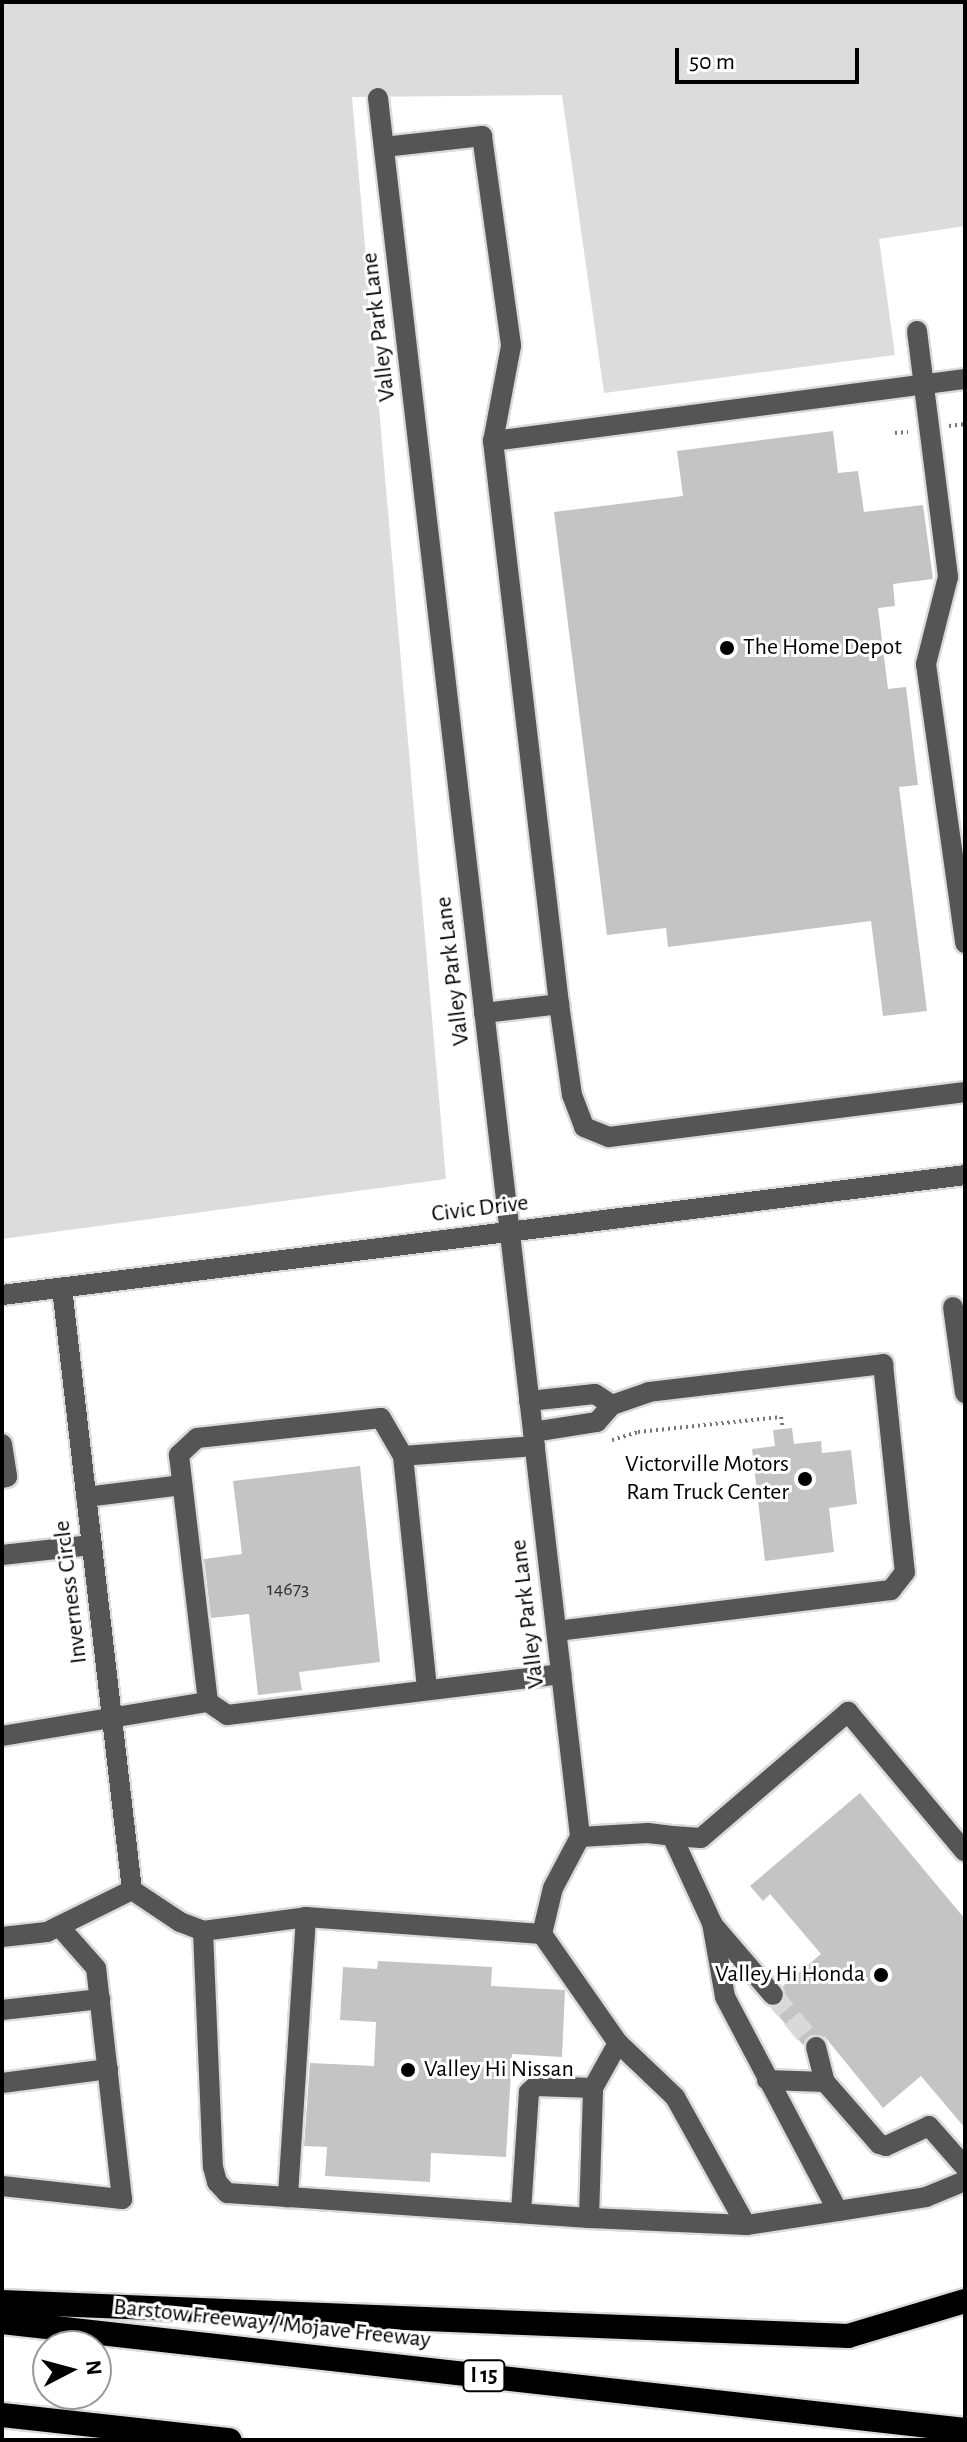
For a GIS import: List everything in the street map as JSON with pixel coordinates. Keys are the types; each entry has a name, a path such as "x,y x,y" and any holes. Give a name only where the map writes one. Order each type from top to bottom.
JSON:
{"highway":[{"path":"2,2302 848,2336 965,2301"},
{"name":"Barstow Freeway / Mojave Freeway","path":"2,2322 965,2430"},
{"path":"2,2415 230,2440"}],"street":[{"name":"Valley Park Lane","path":"378,98 580,1837"},
{"path":"384,147 482,136 511,346 493,441 559,1004 572,1095 584,1127 609,1137 965,1092"},
{"path":"917,331 948,577 926,664 965,943"},
{"path":"493,441 965,379"},
{"path":"484,1013 559,1004"},
{"name":"Civic Drive","path":"2,1295 965,1175"},
{"name":"Inverness Circle","path":"62,1288 132,1890"},
{"path":"953,1307 965,1393"},
{"path":"403,1456 534,1439 597,1422 612,1405 649,1392 883,1364 905,1572 891,1590 557,1631"},
{"path":"529,1401 595,1394 612,1405"},
{"path":"208,1702 179,1455 197,1438 381,1418 403,1456 427,1688"},
{"path":"2,1444 7,1477 2,1478"},
{"path":"86,1497 182,1485"},
{"path":"2,1555 91,1545"},
{"path":"2,1736 61,1729 112,1717 208,1702 227,1715 427,1688 562,1674"},
{"path":"746,2225 675,2097 618,2043 542,1934 553,1888 580,1837 648,1833 701,1838 848,1712 965,1852"},
{"path":"672,1836 712,1923 725,1997 838,2211"},
{"path":"2,1937 47,1932 132,1890 180,1922 203,1931 306,1917 542,1934"},
{"path":"288,2197 306,1917"},
{"path":"712,1923 773,1995"},
{"path":"2,2186 122,2199 96,1968 59,1926"},
{"path":"203,1931 213,2167 217,2182 227,2193 589,2218 746,2225 926,2197 965,2181"},
{"path":"2,2010 100,1999"},
{"path":"589,2218 593,2088 618,2043"},
{"path":"816,2047 825,2082 879,2144 894,2145 929,2126 965,2167"},
{"path":"2,2083 108,2069"},
{"path":"767,2080 825,2082"},
{"path":"521,2212 529,2092 536,2086 593,2088"}],"path":[{"path":"608,1440 638,1432 781,1417 783,1429"}],"shaded area":[{"path":"2,2 965,2 965,226 879,239 895,355 604,393 562,95 352,97 446,1179 2,1239"}],"building":[{"name":"The Home Depot","path":"833,431 838,473 858,471 864,512 923,505 933,579 893,584 895,606 878,608 888,689 906,687 918,785 899,787 927,1011 883,1016 871,921 668,947 666,928 607,935 554,512 683,496 677,451"},
{"name":"Victorville Motors Ram Truck Center","path":"792,1428 794,1444 821,1441 822,1453 851,1450 857,1504 829,1508 834,1552 765,1561 752,1449 775,1446 773,1430"},
{"path":"360,1466 380,1662 299,1672 302,1690 258,1695 249,1614 211,1618 204,1559 242,1554 233,1481"},
{"name":"Valley Hi Honda","path":"860,1793 965,1919 965,2128 921,2076 883,2108 825,2037 812,2035 803,2045 772,2008 785,2000 783,1986 821,1954 770,1894 763,1901 750,1886"},
{"name":"Valley Hi Nissan","path":"378,1961 492,1967 491,1986 565,1990 562,2057 512,2054 506,2157 431,2153 430,2182 325,2176 327,2147 304,2146 310,2063 374,2066 376,2022 340,2020 343,1967 377,1969"}],"tunnel":[{"path":"773,1995 816,2047"}],"place":[{"name":"The Home Depot","path":"727,648"},
{"name":"Victorville Motors Ram Truck Center","path":"805,1479"},
{"name":"Valley Hi Honda","path":"881,1975"},
{"name":"Valley Hi Nissan","path":"408,2070"}]}
